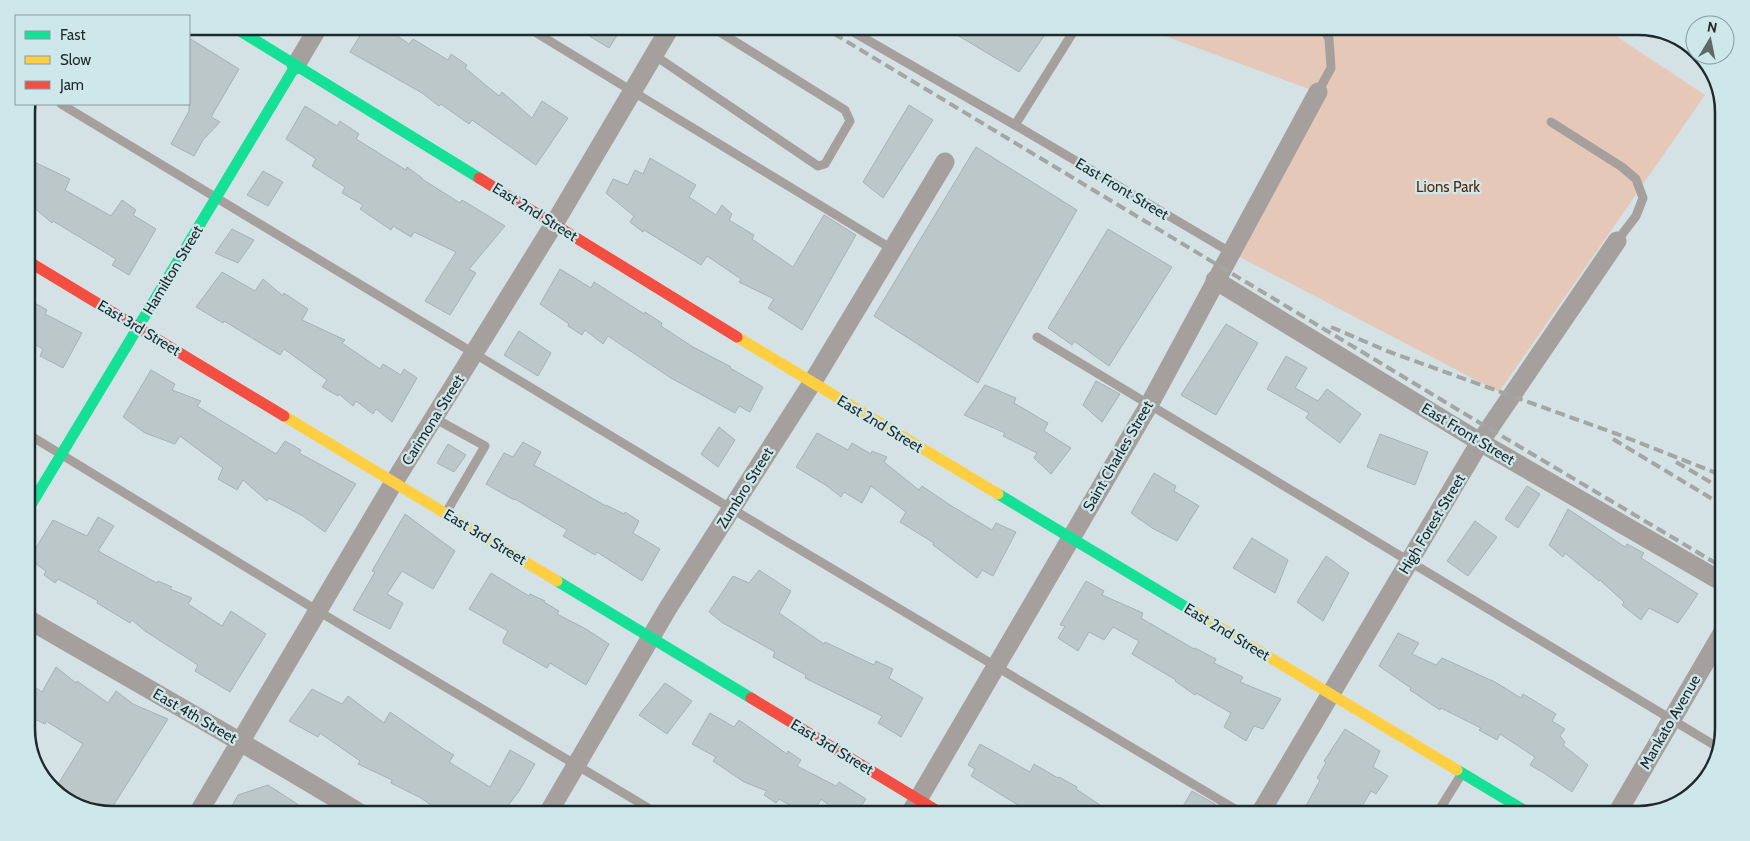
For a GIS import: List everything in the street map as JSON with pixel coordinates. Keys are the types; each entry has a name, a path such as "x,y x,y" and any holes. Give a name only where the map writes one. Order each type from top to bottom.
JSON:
{"street":[{"name":"East 2nd Street","path":"247,35 812,382 1517,806"},
{"name":"Hamilton Street","path":"35,498 314,35"},
{"name":"Carimona Street","path":"201,806 394,482 554,224 666,35"},
{"name":"Saint Charles Street","path":"915,806 1148,405 1318,92"},
{"name":"Zumbro Street","path":"552,806 651,638 812,382 945,162"},
{"name":"High Forest Street","path":"1264,806 1480,442 1617,241"},
{"name":"East 3rd Street","path":"35,265 651,638 912,806"},
{"name":"East Front Street","path":"1216,280 1480,442 1715,578"},
{"name":"East 4th Street","path":"35,623 260,752 348,806"},
{"name":"Mankato Avenue","path":"1621,806 1715,645"}],"lane":[{"path":"539,35 892,249"},
{"path":"654,56 818,166 825,164 850,120 844,110 724,35"},
{"name":"East Front Street","path":"859,35 1230,252"},
{"path":"1015,125 1071,35"},
{"path":"1318,92 1331,68 1327,35"},
{"path":"63,105 1230,806"},
{"path":"1552,122 1622,167 1636,179 1643,198 1636,216 1617,241"},
{"path":"1037,338 1714,745"},
{"path":"434,418 485,446 445,513"},
{"path":"35,438 318,611 645,806"},
{"path":"1442,806 1462,773"}],"green space":[{"name":"Lions Park","path":"1162,35 1615,35 1705,95 1499,392 1230,252 1317,92"}],"building":[{"path":"360,35 396,35 409,44 413,39 448,60 451,54 467,65 465,68 499,96 502,92 532,118 542,101 568,118 536,165 472,120 469,124 441,104 439,106 422,93 350,52"},
{"path":"588,35 617,35 609,48"},
{"path":"957,35 1045,35 1019,72"},
{"path":"190,39 239,69 211,117 220,122 203,140 194,156 171,144 189,111"},
{"path":"909,105 933,120 883,198 863,182"},
{"path":"305,106 337,126 340,121 359,134 356,139 406,170 407,167 460,203 462,200 505,226 469,269 476,273 450,315 425,301 456,252 414,232 411,237 393,226 391,230 360,209 363,205 342,193 345,187 312,166 316,159 286,139"},
{"path":"976,147 1077,210 978,383 874,316"},
{"path":"650,158 696,185 689,197 716,215 722,205 732,214 729,220 754,235 752,239 793,267 824,215 856,235 802,330 768,308 774,299 739,282 741,279 707,256 701,265 644,230 643,232 630,222 634,216 606,193 613,179 628,185 635,170 643,174"},
{"path":"35,162 70,179 65,190 111,216 122,200 136,210 133,215 156,229 129,275 112,265 116,259 53,221 52,223 35,209"},
{"path":"263,171 283,182 268,206 247,195"},
{"path":"232,229 254,240 238,263 215,253"},
{"path":"1108,229 1172,267 1109,366 1074,341 1072,345 1048,328"},
{"path":"560,269 591,288 594,282 644,314 645,312 662,323 661,326 693,347 763,387 750,412 739,406 735,413 671,378 608,336 603,344 585,330 582,335 568,326 569,324 540,304"},
{"path":"222,272 255,291 263,279 283,296 284,293 308,309 302,320 345,340 342,343 380,369 383,364 401,375 404,369 417,378 392,422 376,409 373,414 356,401 353,406 339,394 338,396 322,387 327,380 284,349 280,355 224,321 223,323 196,307"},
{"path":"35,303 47,310 45,314 82,333 63,368 40,356 43,349 35,345"},
{"path":"1226,324 1258,343 1216,415 1181,395"},
{"path":"519,331 551,353 538,376 504,355"},
{"path":"1286,356 1307,368 1295,388 1318,401 1327,389 1361,414 1340,443 1306,418 1309,413 1267,389"},
{"path":"151,370 175,384 172,390 201,401 197,406 276,454 285,441 301,450 299,453 356,484 325,532 303,516 269,498 267,501 243,480 237,490 218,479 223,468 180,436 175,444 145,433 123,417"},
{"path":"1096,381 1120,394 1102,422 1083,405"},
{"path":"985,385 1016,398 1014,403 1048,423 1044,431 1071,448 1051,474 1034,458 1037,453 1003,436 1005,433 964,415"},
{"path":"719,427 735,440 718,467 701,454"},
{"path":"817,433 848,450 852,443 871,454 872,451 887,457 884,462 919,490 922,486 992,530 996,523 1016,532 993,576 982,570 977,578 933,545 934,543 900,522 906,512 871,486 862,503 844,492 841,497 796,467"},
{"path":"1380,434 1428,452 1415,485 1367,467"},
{"path":"523,442 541,452 534,465 606,506 624,514 625,512 639,521 633,533 660,549 642,581 597,552 595,555 563,536 567,530 486,484 504,453 513,457"},
{"path":"448,444 466,455 454,472 437,463"},
{"path":"1154,473 1176,486 1174,491 1199,506 1177,541 1152,528 1131,513"},
{"path":"1527,486 1540,494 1518,528 1505,519"},
{"path":"1568,509 1625,547 1627,544 1644,553 1641,558 1698,594 1678,623 1649,608 1641,620 1622,605 1624,602 1600,580 1565,553 1563,557 1549,545"},
{"path":"405,514 455,551 433,589 402,571 387,594 403,603 390,629 353,610 375,572 372,571"},
{"path":"98,517 114,526 98,551 157,583 158,581 172,587 170,589 192,598 188,604 222,626 231,611 266,634 230,692 195,671 198,665 145,631 132,620 130,623 97,603 98,601 58,579 55,583 44,575 46,571 35,563 35,549 53,520 87,536"},
{"path":"1475,521 1497,537 1468,576 1447,561"},
{"path":"1252,538 1288,560 1275,593 1233,568"},
{"path":"1326,556 1349,573 1323,621 1297,602"},
{"path":"759,570 791,591 779,613 824,644 825,642 874,665 876,661 893,669 889,678 923,698 901,737 878,723 882,716 805,678 806,675 773,657 775,652 723,623 709,612 733,576 749,583"},
{"path":"491,573 529,596 530,594 545,601 559,611 557,614 609,644 586,685 550,663 547,668 503,643 508,631 469,609"},
{"path":"1086,581 1104,591 1102,595 1143,613 1141,618 1194,649 1216,659 1214,663 1243,677 1240,682 1281,699 1263,729 1254,726 1246,741 1224,727 1231,713 1196,693 1195,695 1176,680 1132,654 1139,641 1113,627 1104,640 1089,632 1078,651 1058,638 1065,626 1060,625"},
{"path":"1398,633 1419,643 1412,654 1436,665 1442,658 1495,682 1521,698 1523,694 1556,714 1552,721 1565,729 1560,736 1565,742 1563,745 1588,765 1572,792 1530,765 1535,757 1500,734 1497,740 1479,730 1481,728 1441,708 1440,710 1379,666"},
{"path":"56,667 76,683 77,681 108,703 116,691 133,704 168,719 113,806 87,802 69,793 58,784 83,744 46,721 45,724 35,719 35,687 42,692"},
{"path":"665,683 692,701 667,734 639,715"},
{"path":"312,689 342,704 348,696 384,723 390,712 454,755 449,762 490,787 510,750 535,764 508,806 432,806 391,783 392,780 358,764 360,761 320,733 318,737 289,721"},
{"path":"710,713 734,727 739,720 787,754 788,751 801,760 797,766 836,786 839,782 866,799 861,806 830,806 821,799 817,806 791,806 779,799 776,803 764,795 767,791 744,782 713,761 716,757 692,744"},
{"path":"1345,729 1380,751 1373,767 1388,776 1376,794 1371,791 1362,806 1306,806 1320,780 1317,778 1326,763 1324,761"},
{"path":"980,744 1030,772 1034,764 1077,787 1076,789 1102,806 1019,806 971,776 975,769 968,765"},
{"path":"268,785 300,806 232,806 238,795"},
{"path":"1192,791 1215,804 1214,806 1183,806"}],"railway":[{"path":"836,35 1715,563"},
{"path":"1331,327 1387,351 1617,434 1715,472"},
{"path":"1613,439 1715,501"},
{"path":"1676,462 1715,485"}],"traffic: fast":[{"path":"247,35 479,178"},
{"path":"35,498 296,65"},
{"path":"998,494 1194,612"},
{"path":"557,581 751,698"},
{"path":"1457,770 1517,806"}],"traffic: slow":[{"path":"737,337 998,494"},
{"path":"284,416 557,581"},
{"path":"1194,612 1457,770"}],"traffic: jam":[{"path":"479,178 737,337"},
{"path":"35,265 284,416"},
{"path":"751,698 929,806"}]}
